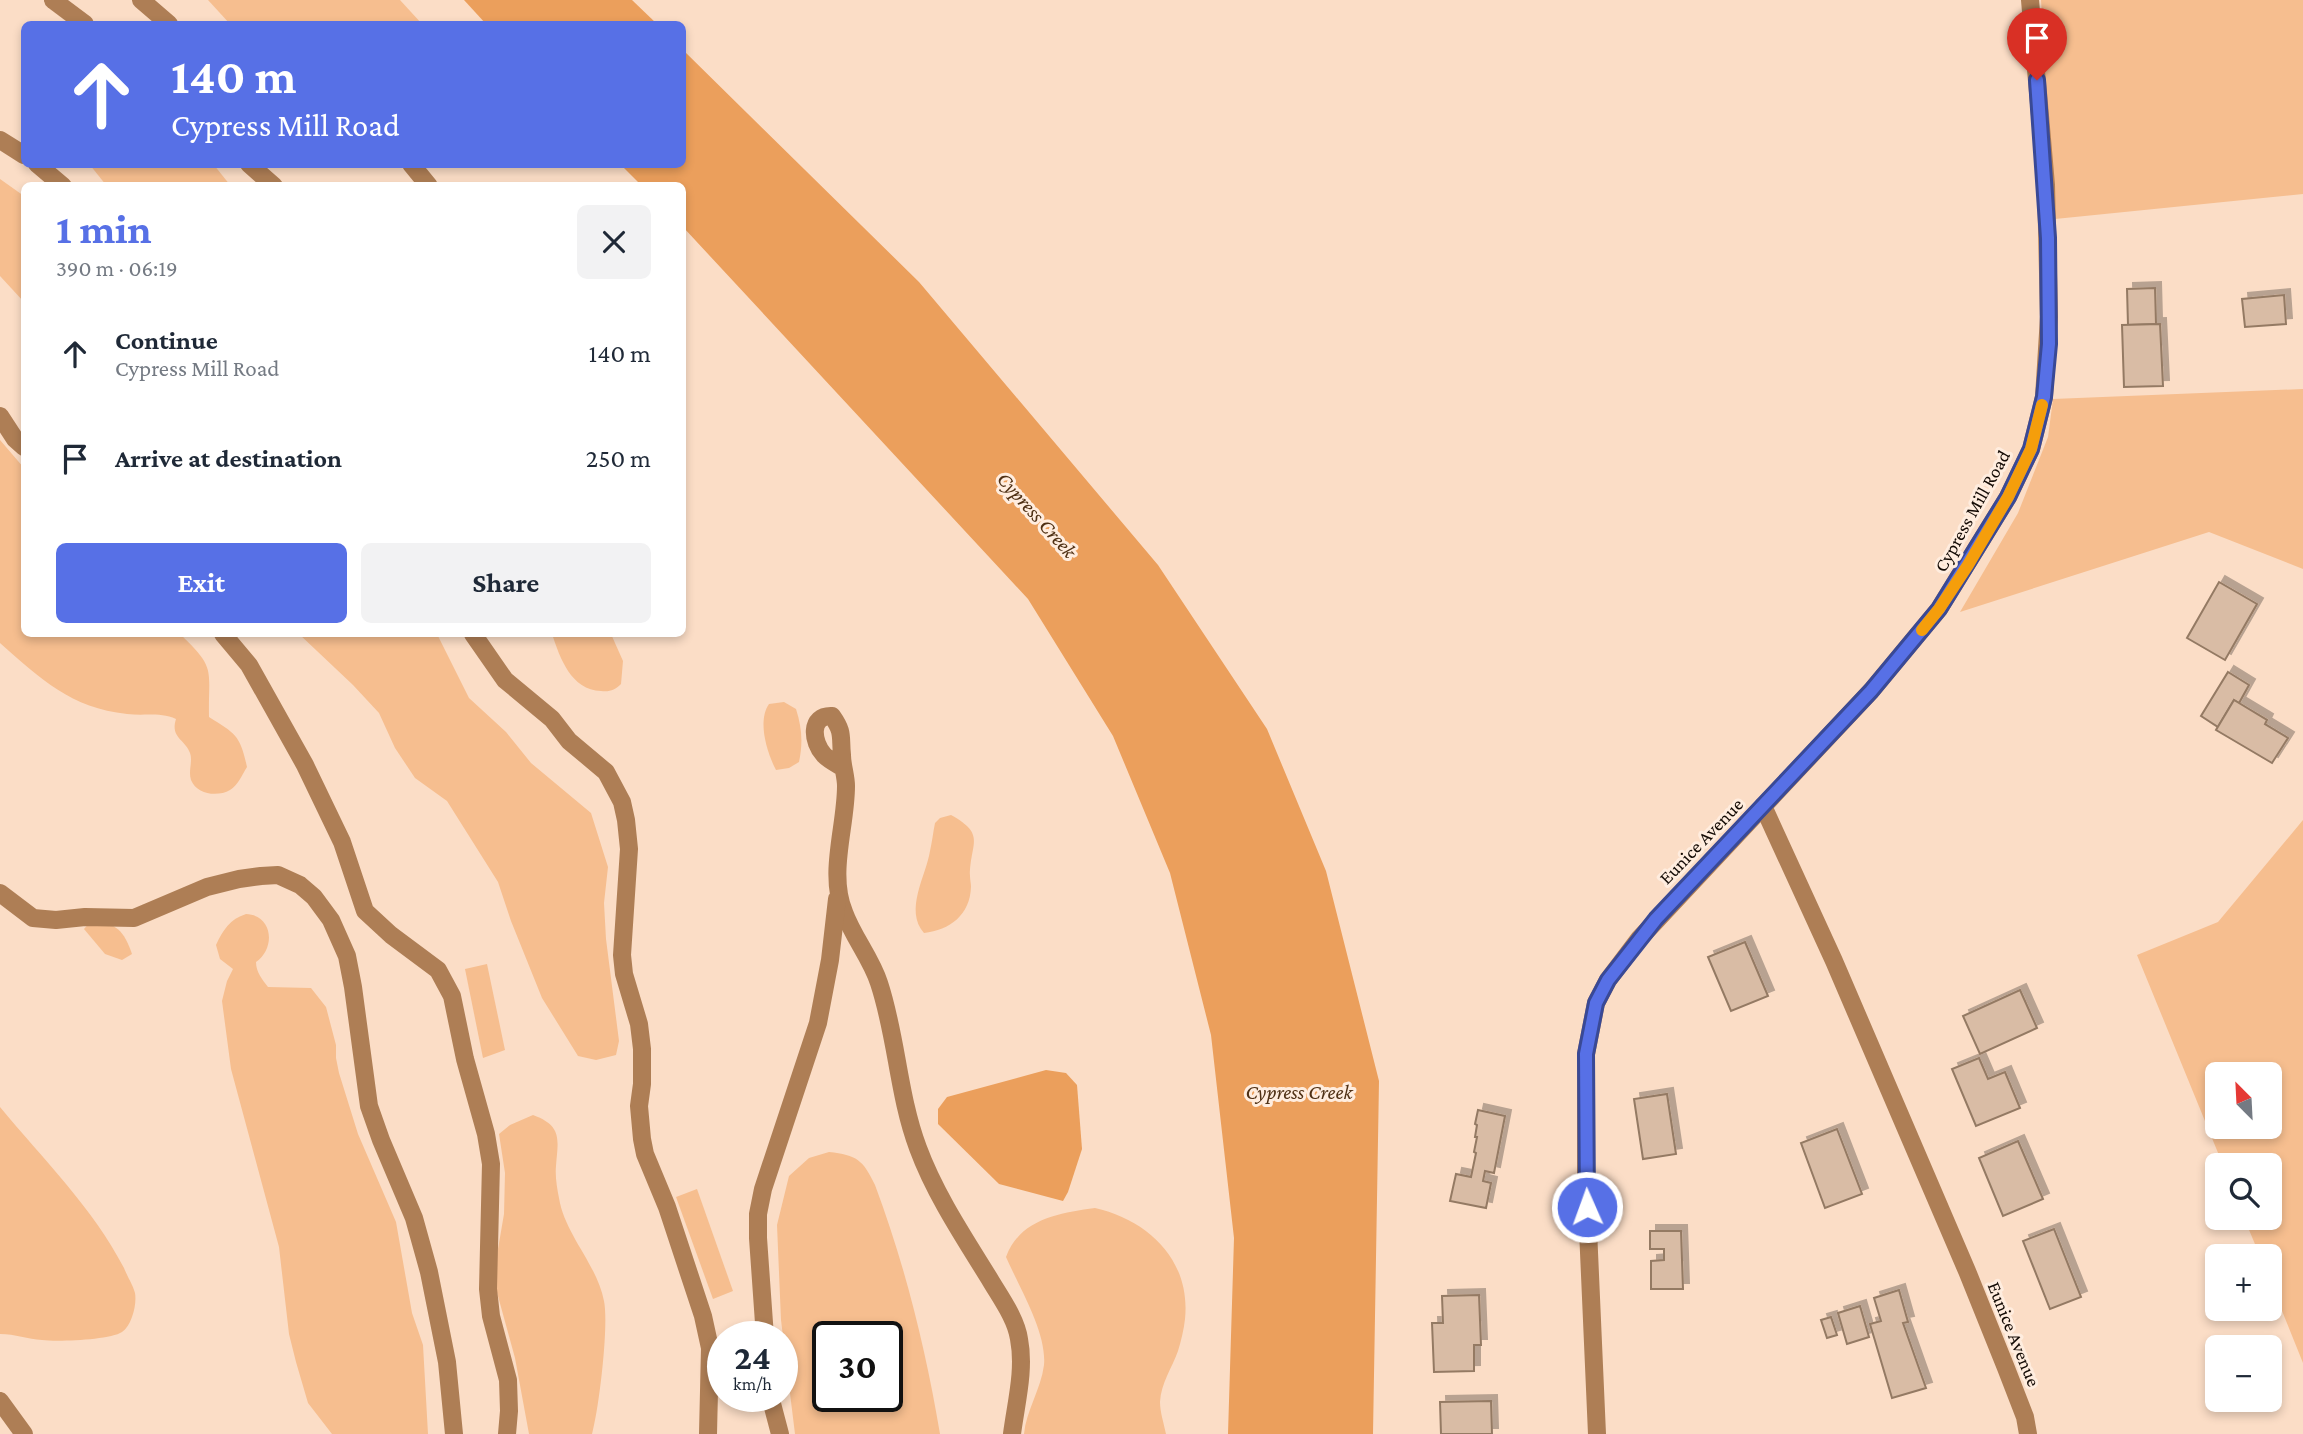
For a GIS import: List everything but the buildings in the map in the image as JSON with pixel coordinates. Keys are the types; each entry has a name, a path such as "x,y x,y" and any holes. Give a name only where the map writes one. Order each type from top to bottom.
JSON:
{"street":[{"path":"53,0 81,21"},
{"path":"141,0 166,21"},
{"name":"Cypress Mill Road","path":"1763,806 1871,691 1939,609 2008,497 2031,449 2044,397 2049,317 2046,186 2030,0"},
{"path":"0,140 21,154"},
{"path":"42,168 58,182"},
{"path":"254,168 269,182"},
{"path":"414,168 426,182"},
{"path":"0,416 21,444"},
{"path":"226,637 249,665 305,765 342,842 365,911 438,970 452,996 491,1164 488,1289 491,1316 508,1380 507,1434"},
{"path":"475,637 505,680 552,719 569,741 606,772 622,802 629,849 622,955 626,982 639,1024 642,1049 639,1106 642,1139 645,1154 667,1207 710,1348 708,1434"},
{"path":"764,1321 758,1214 763,1189 818,1023 830,960 838,888 846,785 843,768"},
{"name":"Eunice Avenue","path":"1597,1434 1585,1132 1586,1054 1596,1003 1608,980 1639,939 1763,806 1967,1271 2015,1392 2028,1434"},
{"path":"0,893 33,918 56,920 85,917 134,918 207,887 239,878 261,876 278,875 300,885 314,897 331,920 347,956 369,1106 380,1140 414,1218 429,1272 447,1362 454,1434"},
{"path":"838,888 847,920 880,984 917,1147 940,1196 1005,1306 1019,1337 1021,1360 1012,1434"},
{"path":"0,1401 24,1434"},
{"path":"774,1412 780,1434"}],"shaded area":[{"path":"208,0 400,0 419,21 227,21"},
{"path":"2041,0 2303,0 2303,194 2055,219"},
{"path":"92,168 216,168 228,182 104,182"},
{"path":"0,179 21,194 21,299 0,276"},
{"path":"2303,389 2303,569 2209,532 1960,612 2018,513 2048,437 2053,399"},
{"path":"0,440 21,464 21,637 183,637 200,655 208,671 209,717 236,736 247,767 238,783 230,790 220,794 203,792 191,780 190,753 176,734 176,719 107,711 89,705 43,680 0,643"},
{"path":"302,637 438,637 469,698 506,732 531,763 591,813 608,867 604,903 619,1041 616,1055 596,1060 578,1056 542,998 498,882 447,801 415,778 395,748 379,713"},
{"path":"553,637 612,637 623,661 621,684 607,691 582,685 568,671"},
{"path":"784,702 796,709 801,729 801,748 799,762 789,768 776,770 769,755 764,719 769,704"},
{"path":"951,815 973,834 970,897 963,913 950,925 924,933 916,914 918,893 928,861 935,823 940,818"},
{"path":"2303,820 2303,1363 2282,1311 2282,1244 2255,1244 2249,1230 2282,1230 2282,1153 2218,1153 2212,1139 2282,1139 2282,1062 2205,1062 2205,1121 2137,955 2218,922"},
{"path":"246,914 262,920 269,933 267,949 256,962 258,972 268,987 311,988 326,1007 336,1045 339,1073 358,1134 396,1222 412,1313 423,1345 428,1434 332,1434 308,1403 289,1334 279,1247 231,1069 222,1001 233,969 220,959 216,945 228,926"},
{"path":"91,921 107,923 118,929 132,954 122,960 105,954 84,929"},
{"path":"487,964 505,1050 483,1058 465,969"},
{"path":"0,1107 82,1204 124,1268 135,1298 131,1319 122,1332 95,1339 59,1341 0,1334"},
{"path":"533,1115 543,1119 554,1129 558,1141 556,1178 562,1212 595,1274 604,1301 602,1367 592,1434 529,1434 515,1358 493,1278 504,1214 505,1173 499,1134 510,1125"},
{"path":"829,1152 853,1157 867,1170 875,1185 896,1246 914,1308 940,1434 795,1434 792,1412 798,1412 798,1321 781,1321 777,1225 789,1176 809,1158"},
{"path":"697,1189 733,1291 713,1299 676,1197"},
{"path":"1095,1208 1132,1222 1148,1233 1173,1261 1181,1278 1185,1298 1184,1327 1178,1351 1162,1388 1160,1402 1166,1434 1024,1434 1042,1374 1044,1352 1037,1324 1006,1257 1012,1244 1031,1226 1068,1212"}],"water":[{"path":"464,0 632,0 654,21 483,21"},
{"name":"Cypress Creek","path":"686,53 919,282 1158,565 1267,729 1326,871 1379,1081 1373,1434 1228,1434 1234,1238 1211,1035 1170,873 1113,736 1028,599 686,230 686,182 638,182 624,168 686,168"},
{"path":"1046,1070 1066,1073 1077,1085 1082,1149 1063,1201 999,1184 938,1124 938,1109 947,1097"}],"slow traffic":[{"path":"1922,630 1968,565 2008,497 2031,449 2042,405"}],"route":[{"path":"1587,1207 1586,1054 1596,1003 1608,980 1656,919 1906,651 1939,609 1968,565 2008,497 2031,449 2044,397 2049,344 2046,186 2037,80"}]}
